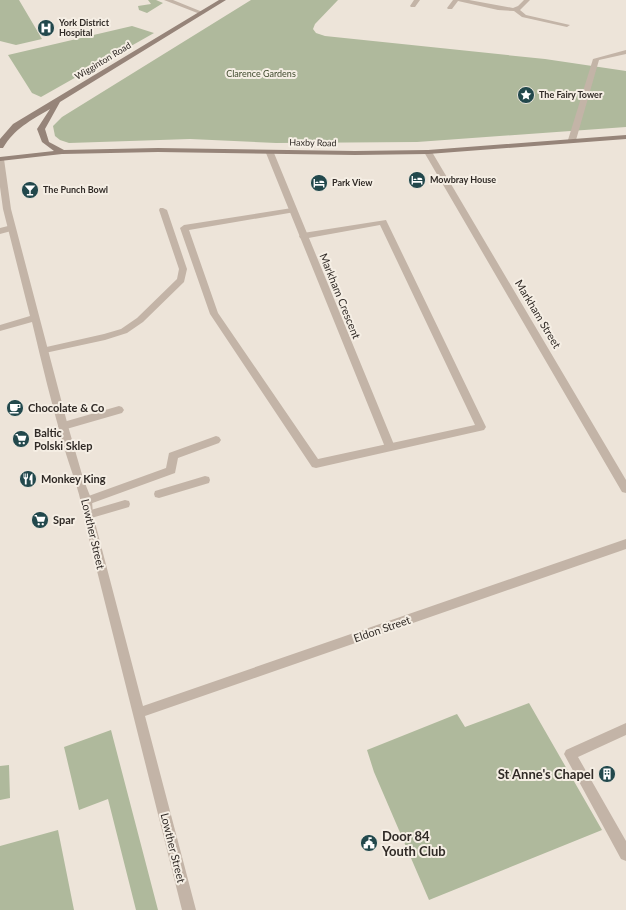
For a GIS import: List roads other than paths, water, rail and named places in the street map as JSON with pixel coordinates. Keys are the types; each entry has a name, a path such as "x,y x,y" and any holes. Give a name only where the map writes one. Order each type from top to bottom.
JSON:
{"street":[{"path":"167,0 202,13"},
{"name":"Wigginton Road","path":"0,146 5,137 16,126 223,0"},
{"path":"450,8 456,0"},
{"path":"460,0 508,10 516,10 522,7 527,0"},
{"path":"516,10 524,16 567,25"},
{"path":"572,140 596,59 626,52"},
{"path":"58,101 41,129 43,139 46,143 62,152"},
{"path":"0,132 16,126"},
{"name":"Haxby Road","path":"0,158 62,152 158,150 270,153 428,152 626,137"},
{"name":"Markham Street","path":"428,152 626,489"},
{"name":"Markham Crescent","path":"270,153 390,447"},
{"name":"Lowther Street","path":"0,158 7,209 45,350 63,426 78,478 87,501 88,515 189,910"},
{"path":"45,350 124,331 140,320 181,280 183,269 163,210"},
{"path":"292,210 184,228 214,314 316,464 481,427 383,222 303,236"},
{"path":"0,231 12,228"},
{"path":"0,328 36,318"},
{"path":"63,426 119,410"},
{"path":"87,501 172,470 173,456 216,440"},
{"path":"160,494 205,480"},
{"path":"88,515 125,504"},
{"name":"Eldon Street","path":"138,713 626,544"},
{"path":"626,729 570,754 626,854"}],"place":[{"name":"York District Hospital","path":"46,28"},
{"name":"The Fairy Tower","path":"526,95"},
{"name":"Mowbray House","path":"417,180"},
{"name":"Park View","path":"319,183"},
{"name":"The Punch Bowl","path":"30,190"},
{"name":"Chocolate & Co","path":"15,408"},
{"name":"Baltic Polski Sklep","path":"21,439"},
{"name":"Monkey King","path":"28,479"},
{"name":"Spar","path":"40,520"},
{"name":"St Anne's Chapel","path":"607,774"},
{"name":"Door 84 Youth Club","path":"369,843"}],"park label":[{"name":"Clarence Gardens","path":"261,74"}]}
